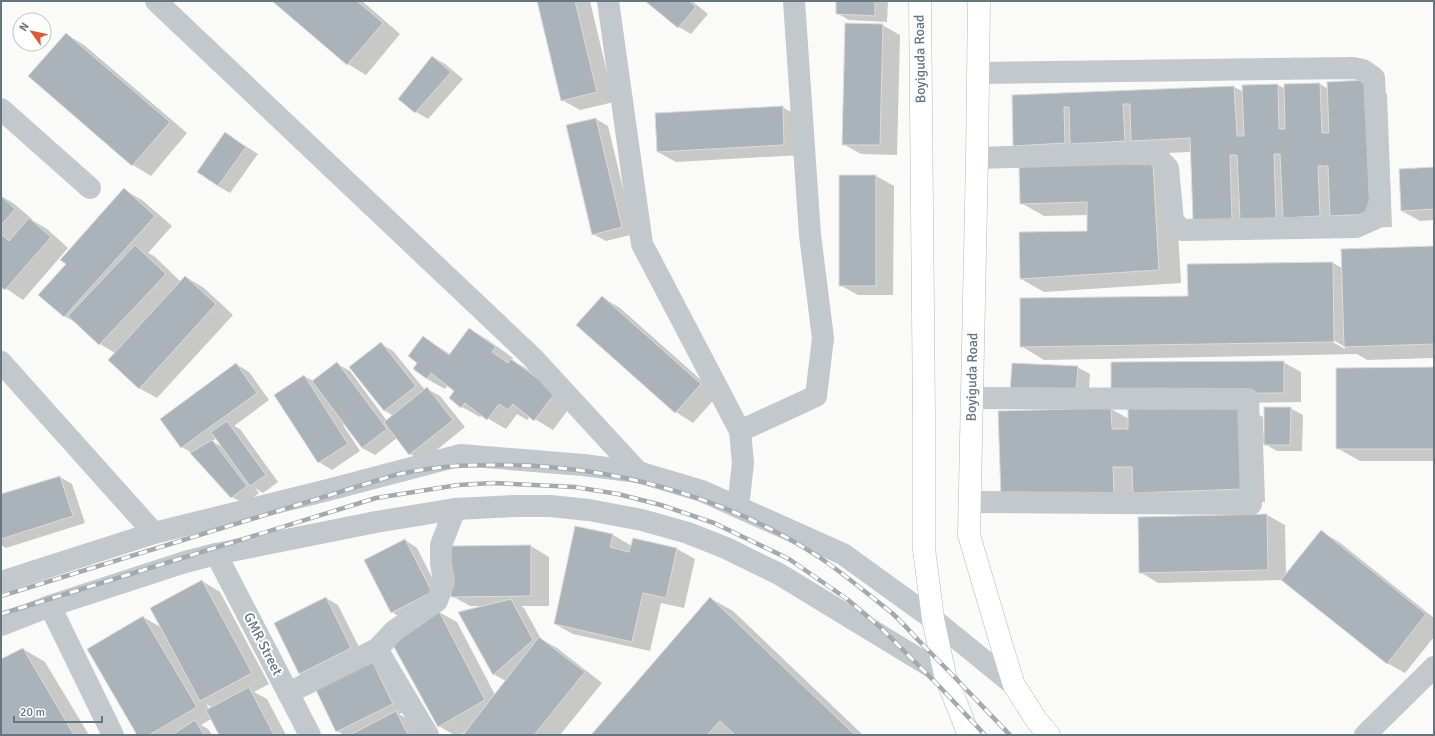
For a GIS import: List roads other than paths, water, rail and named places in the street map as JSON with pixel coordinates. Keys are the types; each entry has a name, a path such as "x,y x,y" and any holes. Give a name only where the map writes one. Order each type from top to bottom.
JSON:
{"main road":[{"name":"Boyiguda Road","path":"920,1 924,549 933,619 945,675 969,735"},
{"name":"Boyiguda Road","path":"979,1 979,73 968,534 1002,650 1014,684 1037,721 1049,735"}],"street":[{"path":"156,1 533,358 638,472"},
{"path":"608,1 642,244 740,431 743,463 738,507"},
{"path":"740,431 816,396 823,338 810,235 794,1"},
{"path":"977,158 1154,153 1168,168 1172,221 1182,230 1356,227 1374,219 1380,201 1374,78 1363,70 1353,68 979,73"},
{"path":"1,109 90,188"},
{"path":"1,362 154,533"},
{"path":"969,502 1251,504 1248,399 972,398"},
{"path":"1,582 154,533 461,455 583,465 638,472 702,491 843,554 933,619 1014,684"},
{"path":"1,625 50,606 185,562 216,554 376,522 455,509 550,506 589,510 642,520 688,533 726,548 779,574 945,675"},
{"path":"288,693 377,649 394,631 437,601 444,582 441,563 441,545 455,509"},
{"name":"GMR Street","path":"216,554 310,735"},
{"path":"50,606 113,735"},
{"path":"377,649 428,735"},
{"path":"1365,735 1434,667"}],"railway":[{"path":"1,596 395,475 426,469 473,465 537,466 579,470 622,477 663,487 704,500 744,516 782,535 819,557 892,613 1010,735"},
{"path":"1,614 376,498 458,485 493,483 575,487 618,494 661,505 714,523 789,559 847,599 880,627 985,735"}]}
